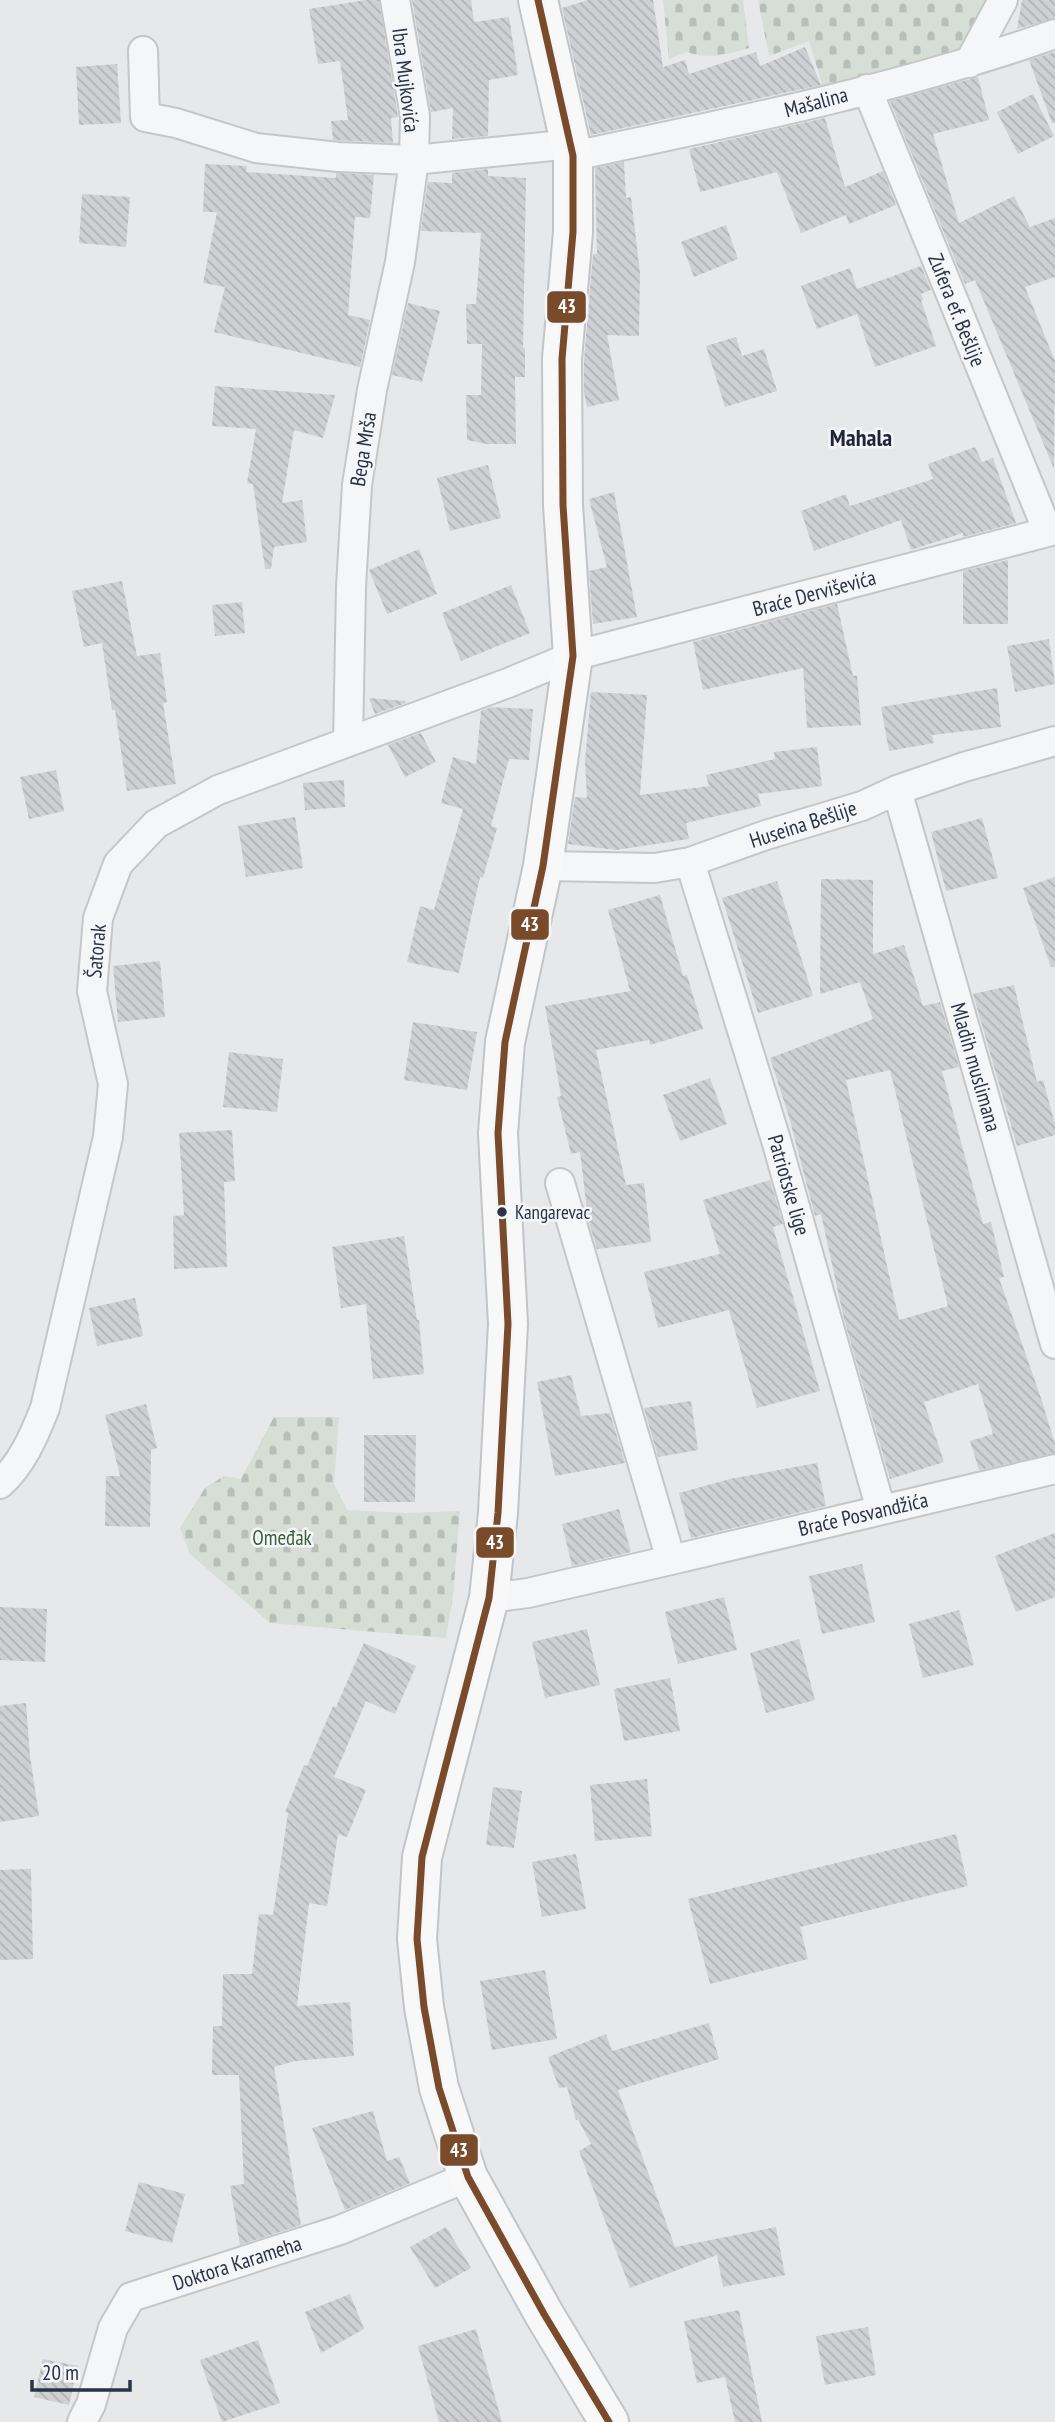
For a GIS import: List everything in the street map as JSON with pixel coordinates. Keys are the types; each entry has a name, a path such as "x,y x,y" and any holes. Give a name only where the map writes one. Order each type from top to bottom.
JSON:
{"main road":[{"path":"538,0 572,150 573,232 562,359 563,505 573,656 543,866 505,1042 498,1133 508,1324 498,1513 489,1598 422,1857 417,1939 424,2007 439,2088 468,2177 544,2314 609,2422"}],"street":[{"name":"Ibra Mujkovića","path":"395,0 415,116 414,160"},
{"path":"970,63 1003,0"},
{"name":"Mašalina","path":"143,51 145,117 176,123 256,148 338,157 414,160 572,150 795,109 970,63 1055,34"},
{"name":"Zufera ef. Bešlije","path":"867,89 1051,531"},
{"name":"Bega Mrša","path":"348,742 356,485 372,390 400,262 414,160"},
{"name":"Braće Derviševića","path":"573,656 1051,531"},
{"name":"Šatorak","path":"1,1483 14,1471 46,1408 108,1137 113,1084 92,991 98,918 118,864 156,824 218,790 573,656"},
{"name":"Huseina Bešlije","path":"543,866 655,868 690,862 766,835 862,806 897,790 964,766 1055,741"},
{"name":"Mladih muslimana","path":"897,790 1055,1344"},
{"name":"Patriotske lige","path":"690,862 776,1140 881,1510"},
{"path":"560,1184 671,1560"},
{"name":"Braće Posvandžića","path":"489,1598 527,1593 1055,1469"},
{"name":"Doktora Karameha","path":"82,2422 91,2404 113,2328 131,2297 340,2230 468,2177"}],"green space":[{"path":"663,0 743,0 749,48 710,56 687,52 669,59"},
{"path":"758,0 1002,0 969,63 827,100 809,41 769,56"},
{"name":"Omeđak","path":"274,1417 339,1417 334,1484 347,1510 407,1513 460,1511 453,1596 446,1638 270,1623 190,1554 180,1528 205,1488 224,1476 241,1479"}],"building":[{"path":"379,0 398,117 391,118 393,143 333,140 331,121 348,120 340,61 318,64 309,9"},
{"path":"412,0 471,0 474,22 509,17 518,75 489,80 488,136 452,139 453,108 431,112"},
{"path":"588,0 653,0 663,67 685,60 689,74 756,52 760,66 805,47 821,85 591,135 562,8"},
{"path":"1022,0 1055,0 1055,18 1017,29"},
{"path":"1055,52 1055,123 1052,123 1029,60"},
{"path":"117,64 121,123 79,125 76,67"},
{"path":"978,77 989,120 933,134 959,223 1014,196 1030,227 1055,218 1055,277 1025,287 1055,361 1054,469 975,280 965,284 890,101"},
{"path":"1033,94 1054,136 1018,154 997,112"},
{"path":"825,118 845,187 883,171 896,205 849,224 846,215 801,233 777,172 700,192 689,149"},
{"path":"624,162 626,198 631,197 640,273 639,336 607,335 619,400 587,407 584,360 593,254 597,254 595,168"},
{"path":"205,164 247,166 246,172 336,178 336,173 374,175 370,218 355,217 348,315 370,320 360,367 214,332 225,287 203,283 217,212 203,212"},
{"path":"488,169 488,176 526,178 523,348 525,377 515,377 516,444 487,444 467,440 466,395 481,395 482,344 467,344 466,304 476,304 481,233 421,231 428,182 452,183 452,173"},
{"path":"82,194 130,197 126,247 79,243"},
{"path":"726,225 738,259 694,277 681,242"},
{"path":"921,266 931,290 921,294 921,300 936,346 875,367 857,314 817,329 801,286 850,268 857,289"},
{"path":"408,303 440,311 422,382 392,375"},
{"path":"736,337 742,356 764,349 777,391 725,407 706,346"},
{"path":"215,386 335,395 323,438 294,430 282,503 302,500 307,542 274,547 271,569 265,569 253,484 247,483 256,429 212,426"},
{"path":"975,447 982,462 993,458 1016,523 963,537 963,533 911,550 901,520 814,551 801,511 846,494 850,506 933,479 928,464"},
{"path":"488,465 501,518 450,531 437,478"},
{"path":"614,492 637,617 593,624 589,571 607,567 589,499"},
{"path":"419,549 437,594 387,614 369,570"},
{"path":"1008,560 1008,624 963,624 963,571"},
{"path":"122,581 137,656 160,653 167,702 163,703 176,784 127,791 102,643 84,647 72,591"},
{"path":"511,585 530,633 461,661 442,613"},
{"path":"242,602 245,633 215,636 212,605"},
{"path":"837,604 853,676 857,675 861,725 807,728 803,668 703,690 693,642"},
{"path":"1049,639 1055,684 1015,692 1007,646"},
{"path":"997,688 1001,727 932,735 934,743 889,751 881,707"},
{"path":"591,692 647,695 640,795 709,786 706,775 775,759 774,752 817,747 822,786 758,794 761,806 686,823 689,839 616,850 568,844 575,797 587,798 585,761"},
{"path":"369,698 405,701 406,703 375,714"},
{"path":"492,707 533,709 529,760 509,759 491,826 497,828 483,878 480,877 459,973 407,962 420,906 434,910 463,809 441,803 453,757 476,764 481,711"},
{"path":"421,733 436,762 405,777 388,745"},
{"path":"56,770 64,811 29,819 20,777"},
{"path":"344,780 345,807 305,810 303,783"},
{"path":"295,817 303,868 246,877 238,826"},
{"path":"982,818 998,878 946,891 931,832"},
{"path":"1055,877 1055,967 1051,967 1023,888"},
{"path":"821,879 873,880 873,954 904,945 923,1006 940,1002 959,1067 942,1071 983,1224 991,1222 1004,1277 999,1278 1041,1398 1055,1444 1055,1453 979,1470 970,1441 993,1434 978,1384 924,1402 944,1462 890,1479 844,1319 821,1214 815,1216 789,1117 770,1058 873,1019 860,982 820,994","holes":["890,1070 948,1306 899,1320 846,1080"]},
{"path":"777,881 813,996 758,1013 722,898"},
{"path":"660,895 683,976 687,975 703,1029 650,1045 649,1040 596,1050 626,1185 644,1183 651,1242 597,1249 588,1219 580,1152 571,1154 557,1097 561,1096 545,1006 630,991 608,910"},
{"path":"160,961 165,1017 118,1022 113,966"},
{"path":"1014,985 1037,1082 1043,1080 1055,1124 1055,1135 1017,1146 973,994"},
{"path":"413,1022 477,1032 467,1090 404,1080"},
{"path":"229,1052 283,1059 277,1112 223,1107"},
{"path":"710,1078 727,1124 680,1141 663,1095"},
{"path":"232,1130 235,1181 224,1182 227,1267 174,1269 173,1216 184,1215 179,1133"},
{"path":"770,1180 783,1224 773,1227 820,1391 757,1408 729,1310 658,1328 644,1272 720,1254 703,1200"},
{"path":"404,1236 419,1320 424,1374 373,1379 366,1304 341,1308 332,1247"},
{"path":"135,1298 143,1336 97,1346 89,1308"},
{"path":"571,1375 581,1416 610,1413 625,1463 555,1476 537,1382"},
{"path":"691,1401 698,1450 658,1457 644,1408"},
{"path":"146,1404 157,1448 151,1450 150,1527 105,1526 106,1476 120,1476 105,1415"},
{"path":"364,1435 416,1435 415,1502 364,1502"},
{"path":"817,1463 826,1506 691,1538 679,1493 730,1479"},
{"path":"619,1509 631,1552 572,1566 562,1524"},
{"path":"1055,1533 1055,1597 1016,1612 995,1556"},
{"path":"862,1564 875,1622 822,1634 809,1576"},
{"path":"724,1597 737,1650 678,1664 665,1612"},
{"path":"0,1607 47,1609 45,1662 0,1660"},
{"path":"959,1610 974,1665 923,1678 909,1624"},
{"path":"587,1629 600,1685 545,1698 532,1642"},
{"path":"799,1639 815,1700 766,1713 750,1653"},
{"path":"364,1643 416,1666 395,1714 366,1701 334,1777 366,1790 347,1837 338,1834 327,1906 309,1903 297,2006 350,2002 354,2056 295,2061 274,2067 301,2225 240,2245 230,2186 244,2184 239,2075 212,2075 213,2026 222,2026 223,1974 252,1974 259,1914 273,1915 288,1813 285,1812 304,1765 307,1766"},
{"path":"670,1678 680,1731 624,1741 614,1689"},
{"path":"26,1703 39,1816 0,1822 0,1706"},
{"path":"647,1779 652,1836 595,1841 590,1785"},
{"path":"493,1787 522,1791 514,1848 486,1845"},
{"path":"956,1834 968,1886 800,1927 808,1959 710,1984 688,1899"},
{"path":"576,1854 586,1909 542,1917 532,1862"},
{"path":"31,1869 33,1959 0,1960 0,1870"},
{"path":"545,1970 557,2039 492,2050 480,1981"},
{"path":"709,2023 719,2059 618,2090 675,2247 776,2227 785,2275 723,2287 717,2255 630,2288 579,2151 591,2144 578,2119 576,2120 567,2087 559,2088 548,2057 606,2034 612,2051"},
{"path":"373,2111 387,2161 399,2157 410,2183 345,2210 312,2128"},
{"path":"139,2182 185,2194 172,2243 125,2231"},
{"path":"446,2227 471,2268 435,2288 410,2247"},
{"path":"350,2294 364,2329 321,2353 305,2312"},
{"path":"739,2310 762,2422 735,2422 725,2377 697,2383 684,2321"},
{"path":"868,2327 876,2375 825,2385 816,2336"},
{"path":"476,2329 502,2422 439,2422 418,2346"},
{"path":"258,2340 280,2403 222,2422 200,2360"},
{"path":"43,2359 78,2366 69,2405 34,2397"}],"transit line":[{"name":"43","path":"538,0 573,156 573,232 562,359 563,505 573,656 543,866 505,1042 498,1133 508,1324 498,1513 489,1598 422,1857 417,1939 424,2007 439,2088 468,2177 544,2314 609,2422"}],"place":[{"name":"Kangarevac","path":"502,1212"}],"district":[{"name":"Mahala","path":"861,437"}]}
